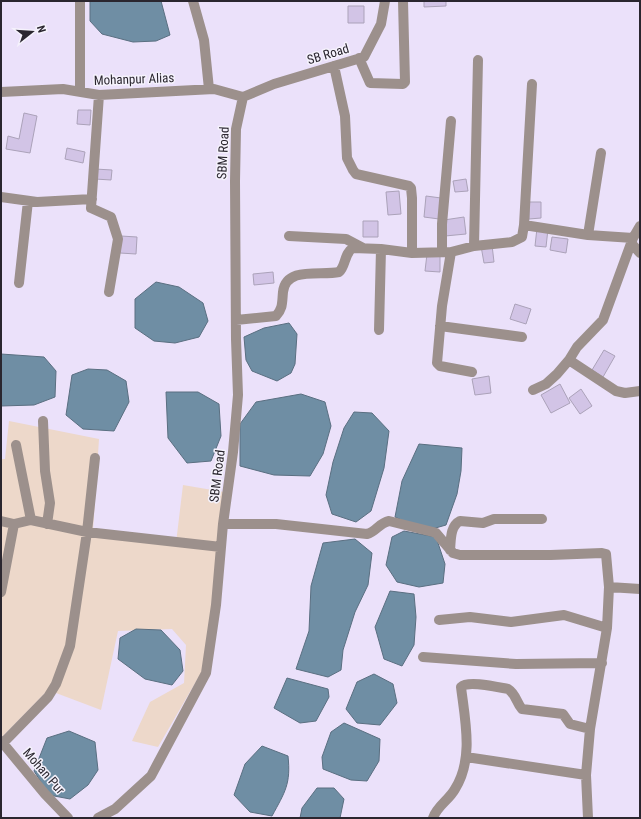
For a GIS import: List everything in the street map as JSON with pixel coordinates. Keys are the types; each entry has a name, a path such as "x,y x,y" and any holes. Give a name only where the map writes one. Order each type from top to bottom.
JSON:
{"street":[{"path":"80,1 80,92"},
{"path":"193,1 204,40 209,89"},
{"name":"SB Road","path":"243,97 274,84 364,57 381,24 385,1"},
{"path":"360,58 370,83 399,85 405,82 403,1"},
{"path":"474,246 478,60"},
{"path":"334,66 345,116 346,158 356,174 409,186 411,188 412,253"},
{"path":"236,320 276,316 281,311 284,286 289,279 301,274 339,272 343,268 347,253 353,248 381,249 412,253 447,252 474,246 512,242 522,237 524,225 532,84"},
{"name":"Mohanpur Alias","path":"1,92 63,89 99,95 214,89 243,97"},
{"path":"99,95 91,208 111,217 118,239 109,292"},
{"name":"SBM Road","path":"104,817 115,809 151,776 206,673 216,605 223,524 233,452 238,396 235,181 236,129 243,97"},
{"path":"451,121 442,224 447,252 437,359 440,366 472,372"},
{"path":"588,235 601,153"},
{"path":"1,197 38,202 92,199"},
{"path":"19,283 28,201"},
{"path":"524,225 632,241 640,253"},
{"path":"533,390 546,384 569,360 577,347 603,320 632,241 640,226"},
{"path":"290,236 346,239 363,248"},
{"path":"379,330 381,249"},
{"path":"440,326 522,337"},
{"path":"569,360 616,391 625,393 640,391"},
{"path":"43,421 45,470 50,503 47,524"},
{"path":"16,445 31,520"},
{"path":"2,742 48,697 62,671 70,646 87,532 95,458"},
{"path":"450,550 455,524 460,521 483,524 494,519 542,519"},
{"path":"1,522 14,524 31,520 87,532 221,547"},
{"path":"223,524 276,524 367,534 371,533 382,522 389,521 433,532 453,553 551,555 606,554 609,587 607,628 590,729 586,775 588,818"},
{"path":"1,592 14,524"},
{"path":"609,587 640,589"},
{"path":"439,620 465,617 511,622 564,615 607,628"},
{"path":"423,656 516,664 602,663"},
{"path":"433,818 439,807 455,790 461,778 466,758 466,728 461,687 465,684 508,689 512,692 518,705 522,709 563,714 570,724 590,729"},
{"name":"Mohan Pur","path":"2,742 45,794 68,818"},
{"path":"466,758 586,775"}],"shaded area":[{"path":"9,421 99,439 93,531 176,543 183,485 224,492 205,666 158,747 132,741 150,702 184,683 186,645 172,629 118,631 101,710 48,690 2,737 1,736 1,459 5,459"}],"water":[{"path":"90,1 161,1 170,35 156,41 133,42 102,34 90,21"},
{"path":"156,282 179,287 203,303 208,321 199,337 175,343 154,341 135,328 135,299"},
{"path":"289,323 297,334 295,364 291,373 277,381 252,371 246,360 244,337 264,328"},
{"path":"1,354 44,357 56,371 55,397 34,405 1,406"},
{"path":"88,369 107,370 126,381 129,402 114,431 83,429 66,415 72,375"},
{"path":"166,392 198,392 219,404 221,436 211,461 187,463 168,438"},
{"path":"301,394 325,402 331,426 323,454 310,476 274,475 240,466 240,424 256,402"},
{"path":"354,412 372,413 389,431 384,468 371,511 356,522 332,514 326,495 333,462 344,428"},
{"path":"419,444 462,448 461,471 457,494 446,525 425,531 395,517 402,481"},
{"path":"404,531 436,537 445,564 443,583 419,587 397,582 386,565 392,537"},
{"path":"355,539 372,553 368,585 355,612 343,650 341,670 328,677 296,669 309,631 311,586 323,543"},
{"path":"390,591 414,594 416,617 414,645 402,666 384,659 375,627"},
{"path":"136,629 161,630 180,650 183,671 172,685 145,679 118,659 120,638"},
{"path":"374,674 393,684 397,703 380,725 357,723 346,709 357,682"},
{"path":"287,678 328,689 329,697 316,721 300,723 274,708"},
{"path":"344,723 380,739 379,761 367,781 351,780 323,769 322,757 331,732"},
{"path":"69,731 95,742 98,770 88,785 70,799 49,795 34,771 47,738"},
{"path":"262,746 288,756 288,781 272,816 250,812 234,795 245,764"},
{"path":"317,788 334,788 344,799 340,818 300,818 302,808"}],"building":[{"path":"424,1 446,1 446,6 424,7"},
{"path":"348,6 364,6 364,23 348,23"},
{"path":"78,110 91,110 90,125 77,124"},
{"path":"24,113 37,116 30,153 6,149 8,136 19,139"},
{"path":"67,148 85,152 83,163 65,159"},
{"path":"95,169 112,170 111,180 95,179"},
{"path":"466,179 468,191 455,192 453,181"},
{"path":"399,191 401,214 388,215 386,192"},
{"path":"426,196 441,198 439,219 424,217"},
{"path":"529,202 541,202 541,218 529,219"},
{"path":"464,217 466,234 445,236 444,220"},
{"path":"363,221 378,221 378,237 363,237"},
{"path":"537,228 548,229 546,247 535,246"},
{"path":"121,236 137,237 136,254 120,253"},
{"path":"552,237 568,239 566,253 550,250"},
{"path":"492,245 494,262 484,263 481,246"},
{"path":"427,254 440,254 440,272 425,271"},
{"path":"273,272 274,283 254,285 253,274"},
{"path":"515,304 531,309 526,324 510,319"},
{"path":"604,350 615,356 603,377 592,370"},
{"path":"489,376 491,393 475,395 472,379"},
{"path":"560,384 570,403 551,413 541,395"},
{"path":"581,389 592,406 580,414 569,398"}]}
